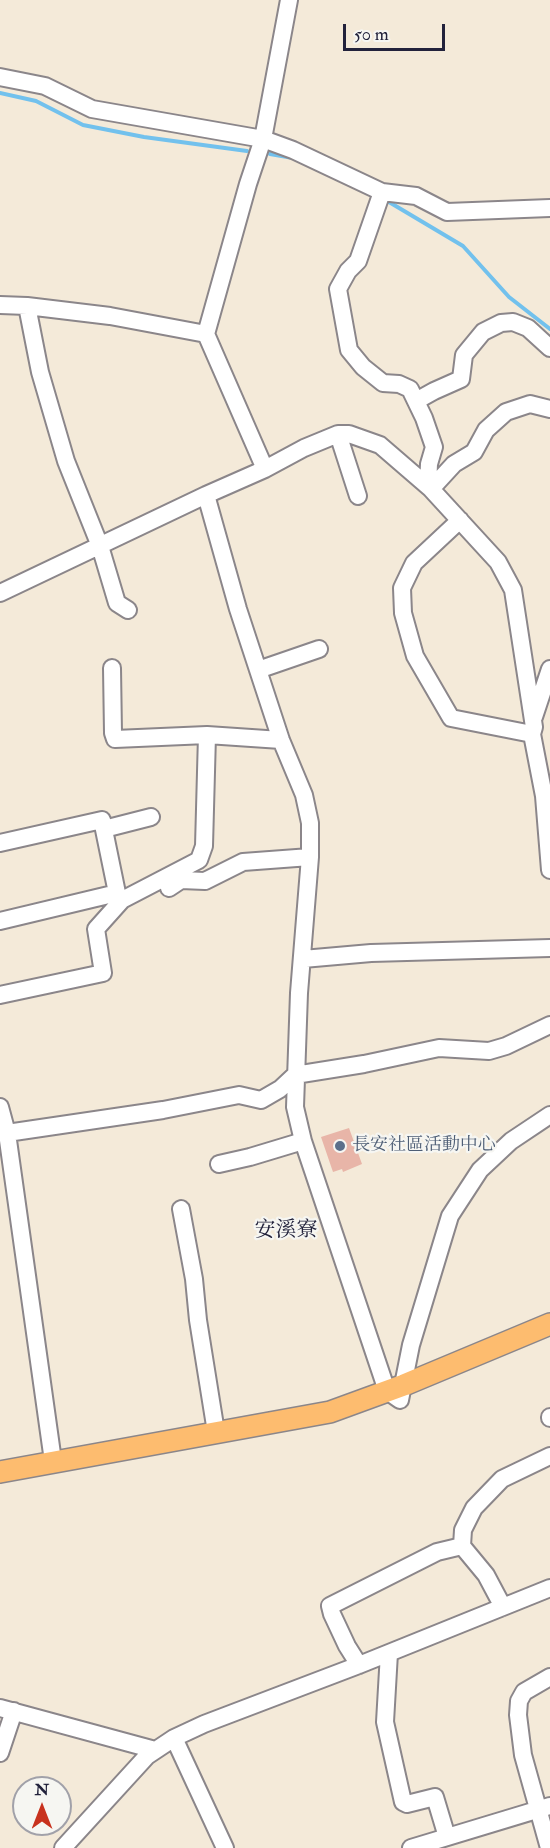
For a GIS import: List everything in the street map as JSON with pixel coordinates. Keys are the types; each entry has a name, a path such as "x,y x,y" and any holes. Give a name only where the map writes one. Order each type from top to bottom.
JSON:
{"main road":[{"path":"0,1486 332,1424 550,1323"},
{"path":"0,1472 330,1412 397,1392 550,1337"}],"street":[{"path":"264,469 206,334 263,139 290,0"},
{"path":"0,77 45,86 92,109 263,139 293,150 381,192 416,196 447,212 550,208"},
{"path":"381,192 358,261 348,271 338,289 349,350 357,361 383,383 399,384 410,389 424,418 434,447 429,464 430,487"},
{"path":"0,305 110,316 206,334"},
{"path":"27,306 40,372 66,461 100,546 117,603 128,610"},
{"path":"416,401 461,379 464,355 483,332 501,323 513,322 528,328 550,348"},
{"path":"430,487 454,464 474,452 486,430 506,411 530,404 550,409"},
{"path":"0,593 264,469 303,448 338,434 349,434 380,445 430,487 498,562 513,590 549,833 550,870"},
{"path":"338,434 358,496"},
{"path":"206,495 238,609 281,740 303,795 310,823 310,856 299,993 295,1107 303,1141 397,1392"},
{"path":"460,520 414,563 402,588 403,613 415,656 451,718 533,728"},
{"path":"258,670 320,649"},
{"path":"112,668 115,739 207,735 281,740"},
{"path":"533,728 550,669"},
{"path":"0,921 120,896 199,860 204,846 207,735"},
{"path":"104,829 151,817"},
{"path":"0,843 102,820 120,896 96,929 103,973 0,995"},
{"path":"145,900 181,880 205,881 243,862 310,856"},
{"path":"303,959 371,953 550,948"},
{"path":"7,1133 164,1110 239,1095 261,1100 280,1089 295,1075 364,1064 439,1048 489,1051 507,1046 550,1025"},
{"path":"0,1107 7,1133 5,1163 53,1461"},
{"path":"397,1392 450,1216 480,1170 511,1141 550,1115"},
{"path":"219,1164 303,1141"},
{"path":"181,1209 194,1279 198,1320 216,1432"},
{"path":"503,1607 486,1575 462,1546 464,1530 474,1508 502,1479 550,1456"},
{"path":"360,1665 347,1646 330,1606 437,1552 462,1546"},
{"path":"63,1848 147,1756 174,1738 204,1724 360,1665 550,1588"},
{"path":"389,1653 385,1722 403,1803 435,1797 447,1838"},
{"path":"549,1848 544,1807 523,1755 518,1728 519,1701 524,1692 550,1677"},
{"path":"0,1753 7,1710 156,1750"},
{"path":"174,1738 225,1848"},
{"path":"415,1847 544,1807"}],"building":[{"name":"長安社區活動中心","path":"349,1128 362,1164 343,1172 342,1169 333,1172 321,1137"}],"waterway":[{"path":"0,93 36,101 83,125 144,137 247,151"},
{"path":"270,154 293,158"},
{"path":"389,202 463,246 509,297 550,329"}],"place":[{"name":"長安社區活動中心","path":"340,1146"}],"district":[{"name":"安溪寮","path":"286,1231"}]}
